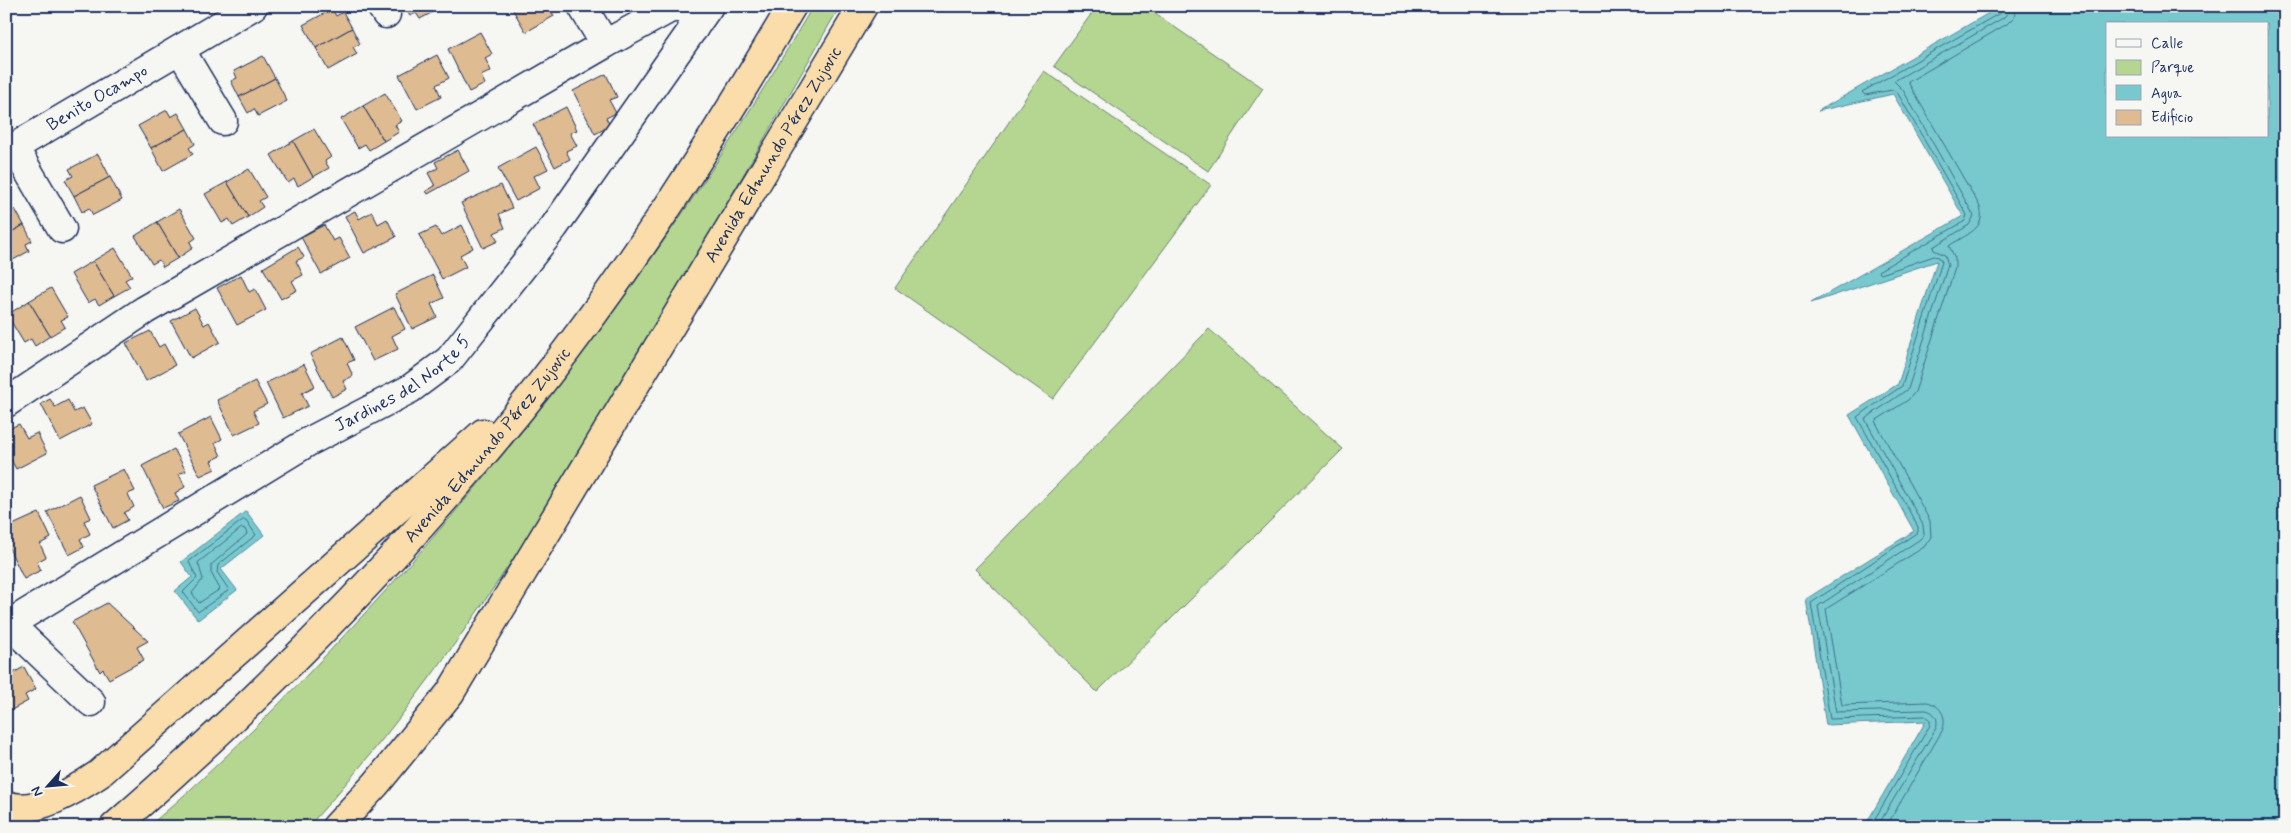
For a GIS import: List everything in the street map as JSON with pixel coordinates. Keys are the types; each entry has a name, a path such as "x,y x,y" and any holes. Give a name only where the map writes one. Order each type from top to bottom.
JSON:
{"highway":[{"name":"Avenida Edmundo Pérez Zujovic","path":"114,827 262,692 346,606 428,517 539,386 674,196 746,84 792,6"},
{"name":"Avenida Edmundo Pérez Zujovic","path":"336,827 376,784 450,693 863,6"},
{"path":"6,805 11,807 40,804 68,794 99,774 410,495 539,386"}],"street":[{"name":"Benito Ocampo","path":"62,229 10,149 180,51 253,6"},
{"path":"582,6 605,44"},
{"name":"Jardines del Norte 5","path":"6,404 145,310 605,44 671,8 689,8 701,17 554,227 449,360 410,389 308,442 8,622 91,702"},
{"path":"180,51 223,121"}],"green space":[{"path":"813,6 840,6 624,381 542,515 499,580 408,707 359,768 308,827 148,827 228,754 305,677 419,554 482,480 601,329 657,250 763,89"},
{"path":"1097,6 1144,6 1263,88 1208,171 1054,66"},
{"path":"1044,71 1211,185 1053,399 895,288"},
{"path":"1209,329 1343,449 1097,692 975,569"}],"water":[{"path":"2001,6 2285,6 2285,827 1864,827 1926,721 1826,725 1806,599 1914,531 1849,415 1898,384 1937,261 1811,303 1963,216 1893,94 1818,111"},
{"path":"246,511 264,535 221,569 237,590 198,620 175,591 192,577 181,562"}],"building":[{"path":"404,6 444,6 420,19 416,13 410,16"},
{"path":"521,6 557,6 551,10 554,16 526,32 513,10"},
{"path":"332,9 336,16 343,12 352,28 316,48 303,25"},
{"path":"352,28 360,44 353,47 357,54 328,70 316,48"},
{"path":"480,32 492,54 485,58 491,71 481,76 485,84 469,92 448,49"},
{"path":"437,55 449,78 436,85 441,97 417,109 399,75"},
{"path":"263,56 275,78 239,97 231,81 237,78 234,71"},
{"path":"606,74 617,97 609,100 616,113 606,118 610,126 595,134 573,91"},
{"path":"275,78 287,101 258,116 254,109 248,113 239,97"},
{"path":"385,93 402,121 395,125 399,132 384,141 363,106"},
{"path":"363,106 384,141 369,150 365,144 358,148 341,119"},
{"path":"566,107 577,130 570,133 577,146 566,151 570,159 555,167 533,124"},
{"path":"167,110 171,117 178,113 187,129 151,148 138,126"},
{"path":"187,129 195,144 189,148 193,154 163,171 151,148"},
{"path":"314,129 331,157 325,161 329,168 313,177 293,141"},
{"path":"293,141 313,177 298,186 294,179 288,183 271,155"},
{"path":"536,147 548,169 534,176 540,188 516,201 498,168"},
{"path":"458,150 469,171 428,194 426,191 435,186 428,173 438,168 435,162"},
{"path":"98,154 110,177 74,196 65,180 73,176 69,169"},
{"path":"249,169 266,197 259,201 263,207 248,217 227,182"},
{"path":"110,177 122,200 93,215 89,208 82,212 74,196"},
{"path":"227,182 248,217 233,226 229,219 222,223 205,194"},
{"path":"501,185 512,208 499,214 505,228 494,233 498,241 483,248 461,203"},
{"path":"6,209 9,213 15,209 24,225 6,235"},
{"path":"179,209 196,238 190,242 193,248 178,258 157,222"},
{"path":"355,211 359,219 372,212 378,224 387,219 396,237 364,253 345,216"},
{"path":"157,222 178,258 163,267 159,260 152,264 135,236"},
{"path":"24,225 32,241 26,244 29,251 6,264 6,235"},
{"path":"324,225 333,241 339,238 350,258 321,274 301,237"},
{"path":"462,225 473,248 460,255 466,267 442,279 419,235 436,227 441,236"},
{"path":"298,247 304,257 296,261 303,275 292,281 297,290 281,299 263,268"},
{"path":"115,248 132,276 125,280 130,287 114,296 93,261"},
{"path":"93,261 114,296 99,305 95,299 88,303 71,274"},
{"path":"241,275 249,292 255,289 266,310 237,325 217,288"},
{"path":"433,275 444,298 431,304 437,317 412,329 395,294"},
{"path":"51,288 68,317 61,320 65,327 50,336 29,301"},
{"path":"29,301 50,336 35,346 31,339 24,343 7,315"},
{"path":"394,307 405,329 392,336 398,349 373,361 355,327"},
{"path":"195,308 204,325 209,322 220,342 191,358 171,321"},
{"path":"150,331 159,347 164,344 175,365 146,381 126,343"},
{"path":"343,337 354,360 347,363 353,376 343,381 347,389 332,397 310,354"},
{"path":"304,364 315,386 302,393 308,406 283,418 266,383"},
{"path":"255,381 267,404 253,411 259,423 234,435 217,400"},
{"path":"50,399 55,407 68,400 74,412 83,408 92,424 60,441 41,404"},
{"path":"211,417 222,439 215,443 221,456 211,461 215,469 200,476 178,434"},
{"path":"19,424 27,438 37,433 47,453 16,469 6,450 6,430"},
{"path":"174,449 186,471 179,474 185,487 175,493 179,501 163,508 142,466"},
{"path":"124,469 135,491 128,494 134,507 124,513 128,520 113,528 91,485"},
{"path":"80,495 91,518 84,521 90,534 80,539 84,547 69,555 47,512"},
{"path":"39,513 51,538 40,544 46,557 37,562 41,570 24,579 6,542 6,528"},
{"path":"107,603 148,641 137,647 144,660 109,679 103,669 100,672 72,622"},
{"path":"24,667 36,689 25,695 28,701 6,713 6,677"}]}
